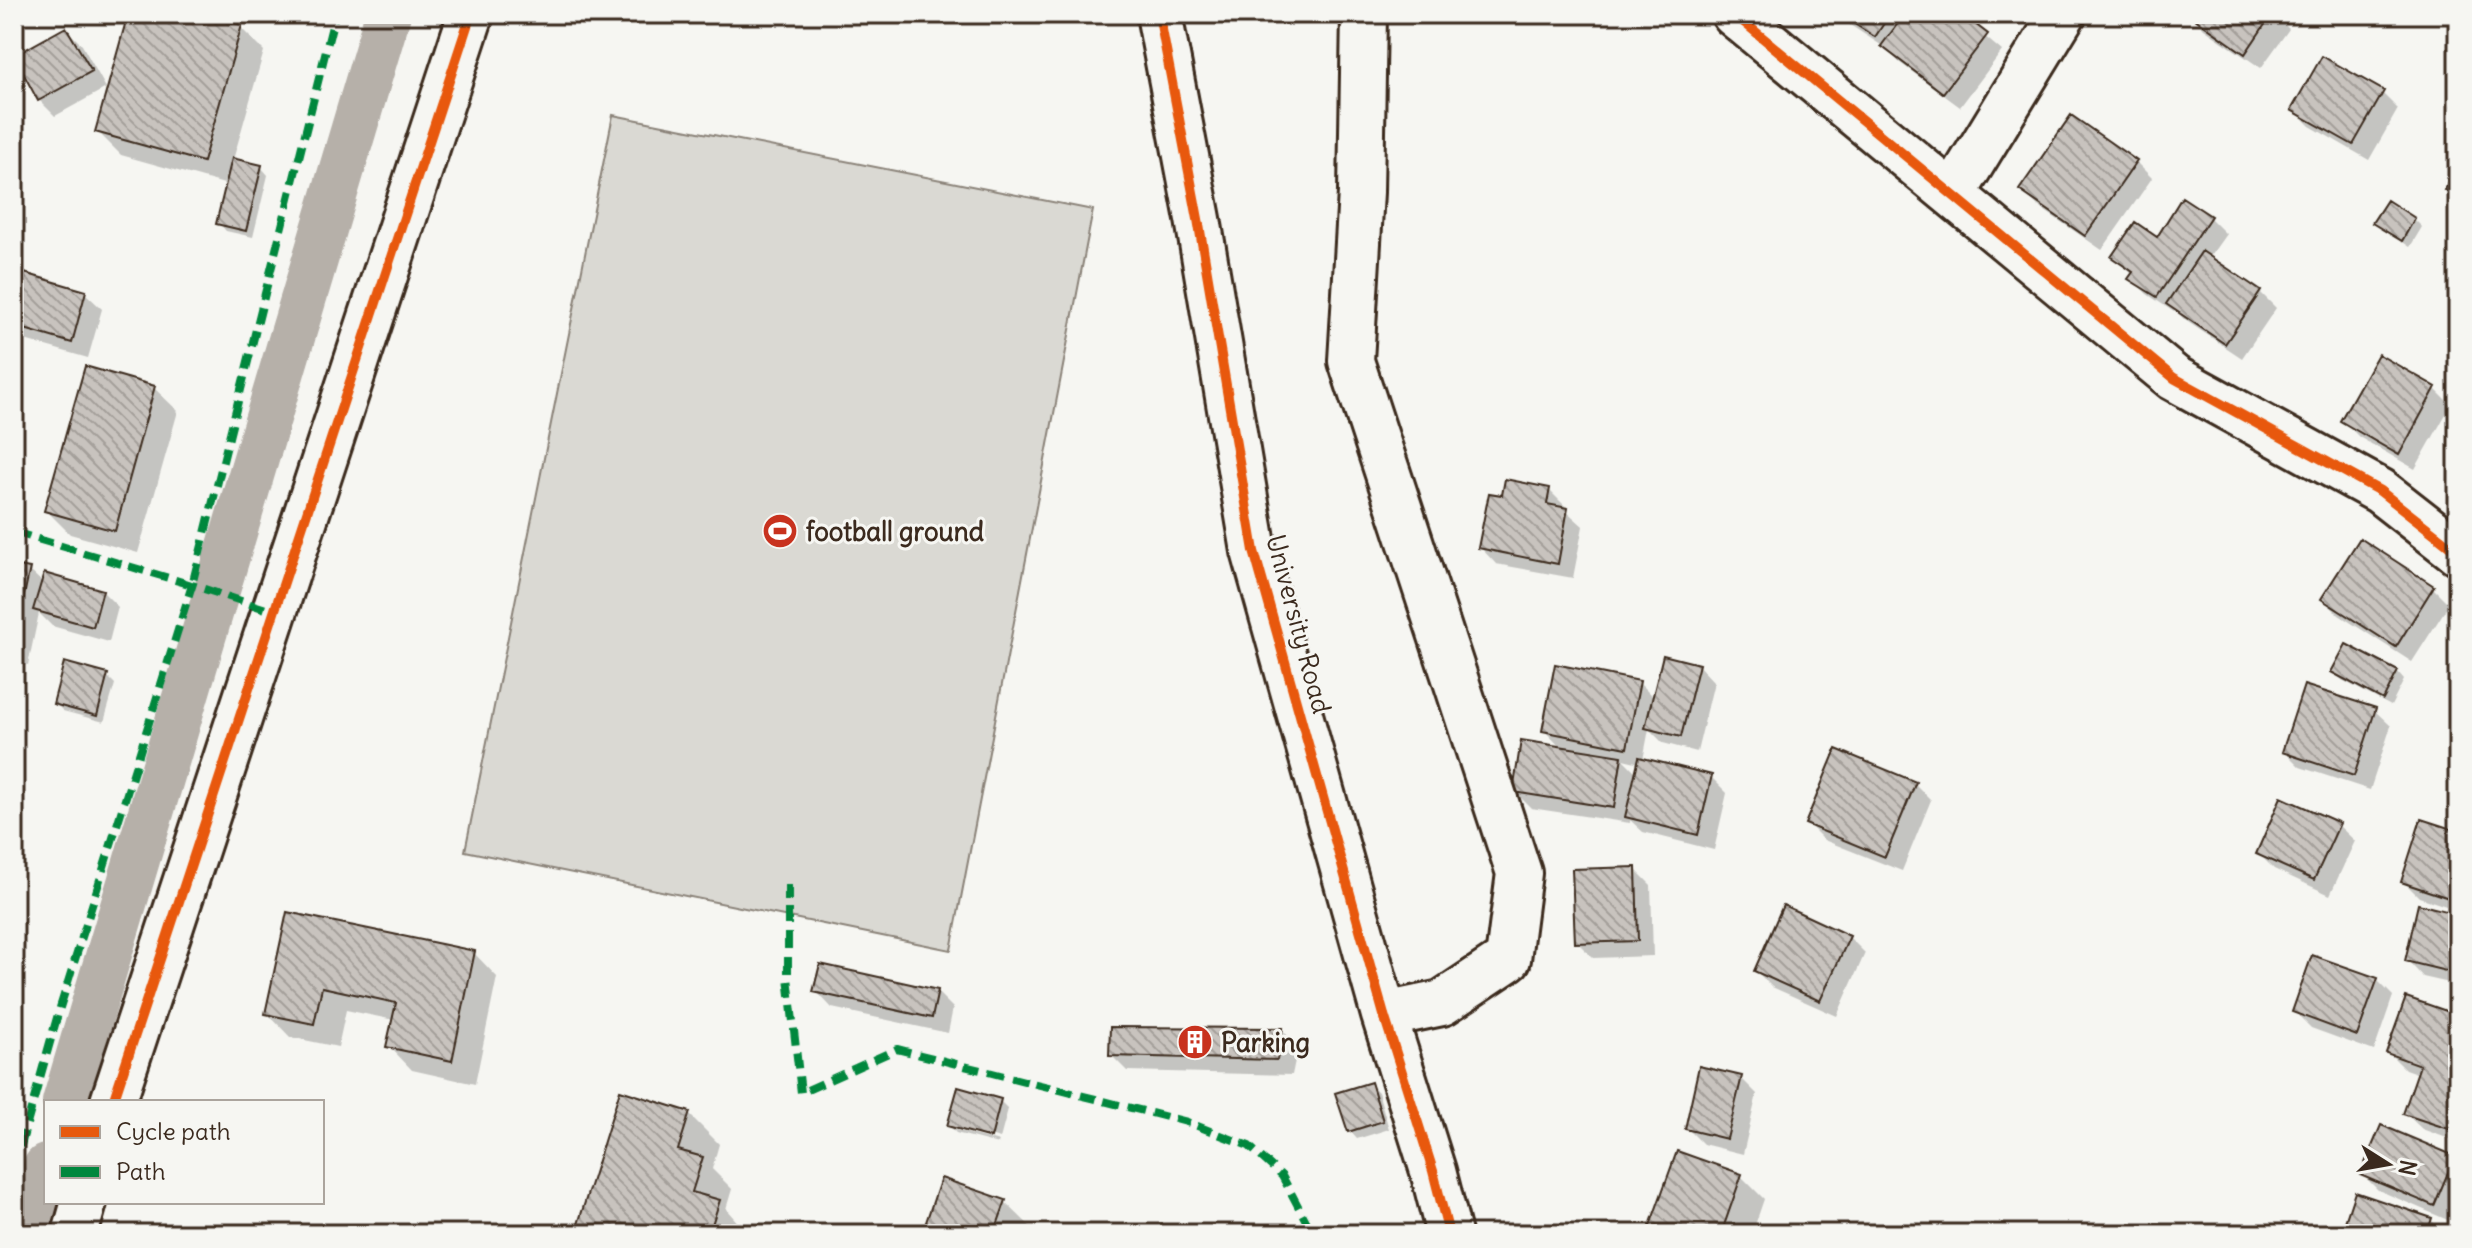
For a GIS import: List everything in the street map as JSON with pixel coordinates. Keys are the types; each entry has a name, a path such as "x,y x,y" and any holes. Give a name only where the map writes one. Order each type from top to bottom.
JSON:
{"street":[{"path":"114,1100 471,14"},
{"name":"University Road","path":"1159,14 1198,219 1254,551 1449,1234"},
{"path":"1364,14 1361,192 1351,361 1519,873 1508,959 1442,1003 1384,1015"},
{"path":"1734,14 2174,378 2380,491 2458,552"},
{"path":"1953,194 2063,14"},
{"path":"75,1234 83,1204"}],"shaded area":[{"name":"football ground","path":"613,115 1093,210 951,950 465,851"}],"building":[{"path":"128,14 201,14 242,25 203,162 95,132"},
{"path":"1839,14 1890,14 1875,37"},
{"path":"1905,14 1962,14 1988,34 1943,93 1881,46"},
{"path":"2188,14 2272,14 2245,54"},
{"path":"66,27 92,71 38,101 14,56"},
{"path":"2322,56 2384,91 2353,145 2291,110"},
{"path":"2071,115 2137,161 2085,236 2019,190"},
{"path":"232,158 262,165 246,231 216,224"},
{"path":"2458,163 2458,197 2445,190"},
{"path":"2182,197 2211,216 2157,297 2128,279 2133,272 2111,257 2135,222 2157,237"},
{"path":"2387,200 2415,218 2402,241 2372,223"},
{"path":"2202,251 2261,291 2225,344 2166,304"},
{"path":"14,270 86,291 72,343 14,326"},
{"path":"2378,354 2436,387 2399,455 2340,421"},
{"path":"85,366 155,386 115,531 44,511"},
{"path":"1505,479 1550,488 1547,504 1568,508 1558,564 1478,548 1489,493 1502,495"},
{"path":"2360,538 2434,586 2396,647 2321,599"},
{"path":"14,565 30,568 14,641"},
{"path":"44,573 103,590 93,627 33,610"},
{"path":"2346,644 2398,671 2383,700 2331,672"},
{"path":"1663,655 1699,664 1681,737 1645,728"},
{"path":"64,662 108,674 97,716 53,704"},
{"path":"1555,664 1640,681 1627,748 1542,731"},
{"path":"2304,685 2376,708 2354,776 2282,752"},
{"path":"1521,740 1622,756 1614,808 1513,792"},
{"path":"1836,749 1916,782 1885,857 1805,824"},
{"path":"1639,757 1712,775 1698,835 1625,817"},
{"path":"2281,797 2340,823 2314,880 2256,854"},
{"path":"2421,819 2458,831 2458,901 2401,882"},
{"path":"1636,867 1638,941 1575,943 1572,869"},
{"path":"2418,904 2458,914 2458,974 2405,961"},
{"path":"1783,905 1850,936 1820,1001 1754,971"},
{"path":"287,912 475,951 452,1061 386,1047 396,1003 322,987 314,1024 265,1014"},
{"path":"2312,955 2378,978 2357,1036 2292,1012"},
{"path":"820,964 938,990 932,1018 813,992"},
{"path":"2406,997 2458,1015 2458,1112 2452,1130 2403,1114 2420,1065 2386,1053"},
{"name":"Parking","path":"1110,1027 1283,1028 1277,1060 1109,1056"},
{"path":"1699,1066 1742,1076 1727,1139 1685,1129"},
{"path":"1371,1082 1383,1121 1348,1132 1335,1093"},
{"path":"958,1087 1001,1099 991,1138 947,1126"},
{"path":"620,1090 690,1112 678,1150 703,1157 692,1192 720,1200 709,1234 575,1234"},
{"path":"2381,1125 2455,1156 2434,1206 2360,1175"},
{"path":"1677,1151 1742,1174 1721,1234 1647,1234"},
{"path":"941,1178 1006,1200 994,1234 922,1234"},
{"path":"2355,1192 2432,1218 2427,1234 2341,1234"}],"waterway":[{"path":"66,1100 388,14"},
{"path":"26,1234 44,1174"}],"marked path":[{"path":"14,532 192,585 335,14"},
{"path":"14,1170 58,1014 192,585 275,612"},
{"path":"788,885 788,977 801,1093 897,1049 1187,1122 1249,1146 1282,1176 1313,1234"}],"cycle path":[{"path":"114,1100 471,14"},
{"path":"1159,14 1198,219 1254,551 1449,1234"},
{"path":"1734,14 2174,378 2380,491 2458,552"}],"place":[{"name":"football ground","path":"780,531"},
{"name":"Parking","path":"1195,1042"}]}
